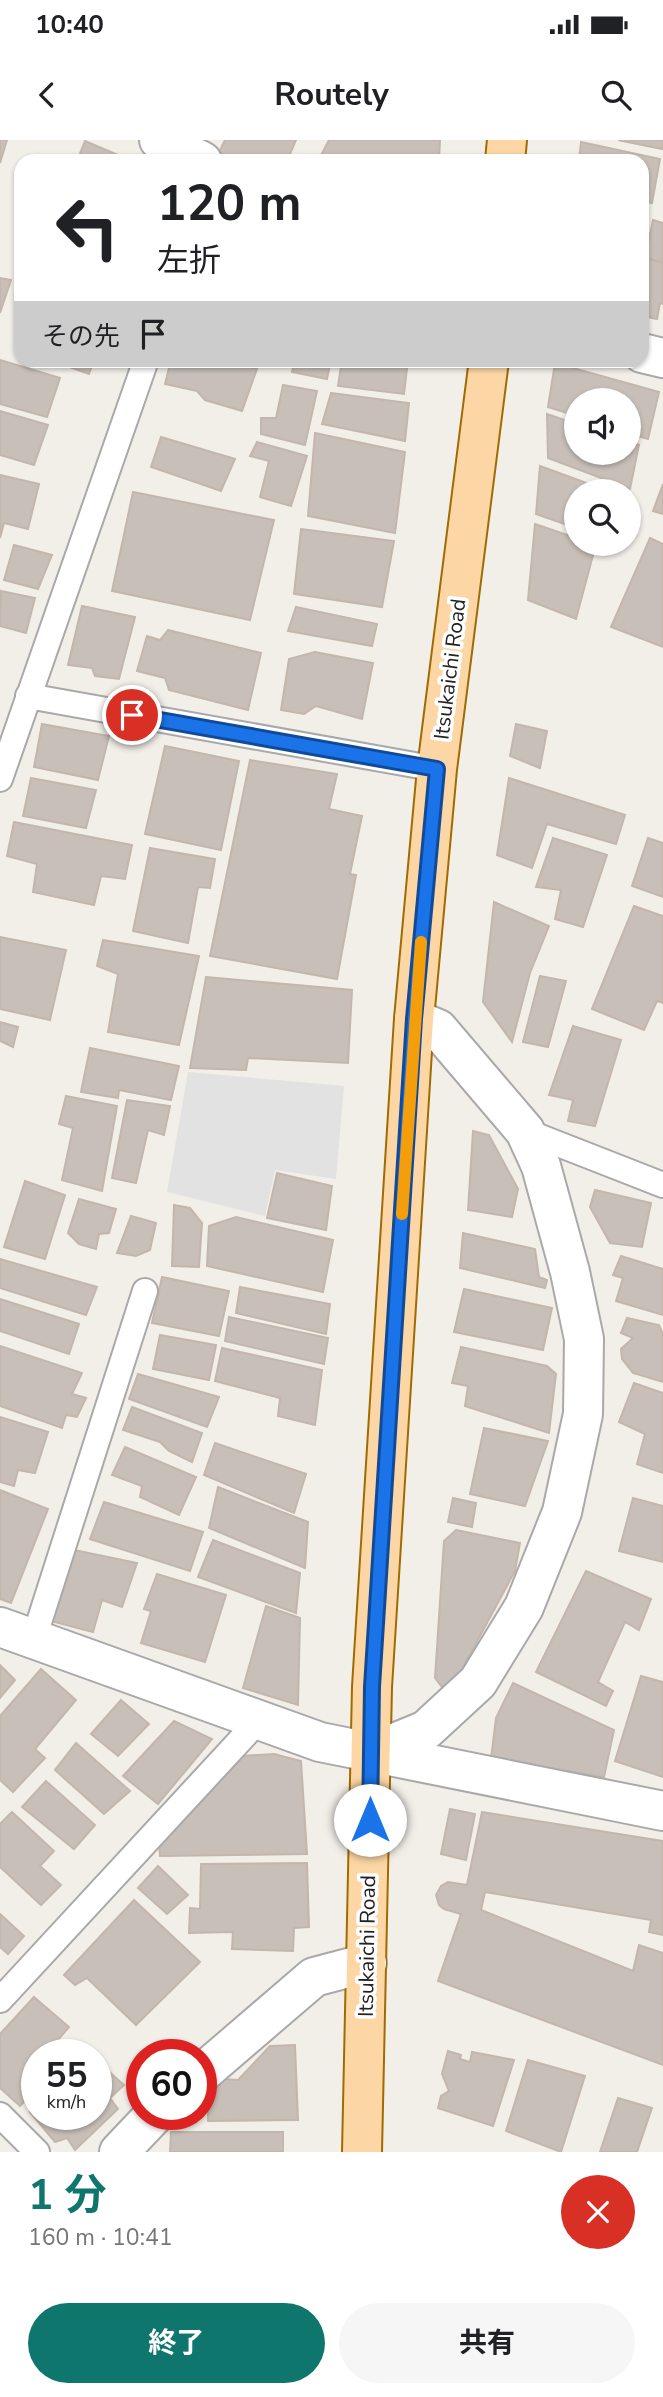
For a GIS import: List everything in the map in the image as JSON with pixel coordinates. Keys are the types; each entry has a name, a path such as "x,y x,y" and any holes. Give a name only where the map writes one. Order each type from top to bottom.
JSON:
{"main road":[{"name":"Itsukaichi Road","path":"362,2152 370,1753 414,1019 437,769 488,368"}],"street":[{"path":"159,140 187,154"},
{"path":"370,1753 426,1730 478,1682 524,1607 562,1512 583,1414 584,1339 570,1272 541,1166 525,1130 438,1029 414,1019"},
{"path":"17,1633 320,1742 663,1811"},
{"path":"217,2060 314,1978 367,1963"},
{"path":"119,2152 140,2130"}],"lane":[{"path":"0,779 143,368"},
{"path":"28,696 437,769"},
{"path":"525,1130 663,1185"},
{"path":"17,1633 145,1291"},
{"path":"0,2000 259,1720"},
{"path":"0,2115 37,2152"}],"shaded area":[{"path":"188,1072 344,1086 336,1179 275,1170 265,1216 167,1192"}],"building":[{"path":"0,140 7,140 0,163"},
{"path":"225,140 296,140 290,154 219,152"},
{"path":"329,140 440,140 439,154 322,154"},
{"path":"618,140 663,140 663,145 662,149"},
{"path":"85,141 116,154 80,154"},
{"path":"581,142 637,154 580,154"},
{"path":"649,157 660,159 652,203 649,202"},
{"path":"653,220 663,223 663,262 649,259"},
{"path":"649,259 663,263 663,304 660,303 657,319 649,317"},
{"path":"0,278 11,280 0,313"},
{"path":"0,360 14,364 14,368 27,368 60,378 47,417 0,404"},
{"path":"72,368 91,368 89,374"},
{"path":"169,368 257,369 242,411 205,400 197,391 165,384"},
{"path":"293,368 329,368 327,379 292,372"},
{"path":"341,368 407,368 404,394 338,386"},
{"path":"554,368 573,368 659,392 648,439 641,437 641,388 564,388 564,412 548,407"},
{"path":"283,385 317,391 305,445 261,434 261,418 276,418"},
{"path":"331,393 409,403 405,441 322,424"},
{"path":"0,411 48,425 34,465 0,455"},
{"path":"547,414 564,420 564,464 548,458"},
{"path":"315,433 405,452 395,533 308,516"},
{"path":"161,437 235,459 221,491 151,467"},
{"path":"257,442 307,456 291,506 260,497 269,461 250,456"},
{"path":"567,465 635,465 632,479 604,479"},
{"path":"540,466 576,479 564,479 564,524 536,514"},
{"path":"0,475 39,484 28,529 4,523 0,538"},
{"path":"663,484 663,514 653,511"},
{"path":"133,492 274,520 250,620 112,591"},
{"path":"535,524 564,534 564,556 593,556 576,619 528,600"},
{"path":"301,529 394,541 382,607 294,594"},
{"path":"650,538 663,544 663,647 611,627"},
{"path":"14,545 52,555 38,589 4,580"},
{"path":"1,591 35,598 26,633 0,626"},
{"path":"82,606 135,617 119,679 95,676 92,668 68,665"},
{"path":"296,607 377,624 372,646 288,631"},
{"path":"168,630 261,653 248,710 169,690 165,678 137,671 147,636 160,640"},
{"path":"315,652 373,663 362,719 316,706 304,714 281,710 289,659"},
{"path":"42,724 109,736 98,780 34,767"},
{"path":"516,724 547,731 540,768 510,756"},
{"path":"165,746 239,761 221,850 145,834"},
{"path":"250,760 337,774 329,809 362,816 350,874 356,875 337,979 210,956"},
{"path":"31,778 96,790 86,828 23,816"},
{"path":"509,778 625,815 616,844 547,824 532,868 497,855"},
{"path":"14,822 132,845 125,879 101,876 94,905 33,892 37,864 7,856"},
{"path":"553,838 607,855 583,927 555,919 561,890 536,887"},
{"path":"648,838 663,843 663,897 632,886"},
{"path":"150,848 215,859 210,888 198,887 188,943 133,931"},
{"path":"494,902 549,926 530,973 512,1042 483,1002"},
{"path":"634,906 663,916 663,1003 657,1001 644,1030 592,1009"},
{"path":"0,937 66,950 50,1020 0,1009"},
{"path":"103,940 199,956 179,1045 108,1032 118,974 97,966"},
{"path":"540,976 566,981 548,1047 523,1042"},
{"path":"206,977 352,990 348,1063 248,1058 246,1070 190,1068"},
{"path":"0,1022 18,1027 13,1047 0,1041"},
{"path":"573,1026 621,1040 595,1126 568,1121 573,1100 549,1095"},
{"path":"90,1048 179,1066 171,1100 119,1090 118,1098 81,1092"},
{"path":"66,1096 117,1106 102,1191 62,1180 73,1128 59,1124"},
{"path":"127,1100 170,1106 164,1135 148,1130 136,1183 112,1178"},
{"path":"473,1131 489,1135 518,1189 512,1217 468,1210"},
{"path":"277,1173 332,1186 326,1230 267,1218"},
{"path":"25,1181 65,1195 45,1259 4,1247"},
{"path":"595,1190 651,1203 642,1247 610,1243 590,1207"},
{"path":"79,1199 116,1209 109,1233 99,1234 96,1249 79,1244 68,1233"},
{"path":"174,1205 190,1208 202,1223 199,1267 172,1266"},
{"path":"131,1216 156,1223 150,1250 136,1256 117,1253"},
{"path":"236,1217 333,1240 323,1292 207,1266 209,1226"},
{"path":"463,1233 535,1249 539,1277 547,1280 545,1288 460,1268"},
{"path":"621,1256 663,1269 663,1315 616,1301 623,1278 613,1275"},
{"path":"0,1259 97,1287 86,1315 0,1288"},
{"path":"162,1277 229,1291 219,1336 152,1323"},
{"path":"240,1287 330,1304 326,1334 236,1313"},
{"path":"464,1289 552,1308 543,1350 454,1332"},
{"path":"0,1299 79,1324 69,1354 0,1331"},
{"path":"229,1317 328,1338 324,1364 225,1341"},
{"path":"627,1318 659,1325 663,1334 663,1382 633,1373 622,1359 621,1349 633,1338 621,1333"},
{"path":"160,1335 216,1345 209,1380 153,1369"},
{"path":"0,1346 82,1373 72,1394 86,1398 77,1417 66,1415 62,1428 0,1406"},
{"path":"461,1347 547,1366 556,1374 549,1433 465,1406 468,1386 452,1383"},
{"path":"222,1348 322,1370 315,1425 278,1416 280,1398 215,1381"},
{"path":"138,1374 219,1397 207,1427 129,1399"},
{"path":"634,1383 663,1393 663,1473 637,1464 645,1434 619,1422"},
{"path":"132,1407 202,1433 192,1462 169,1451 160,1442 123,1430"},
{"path":"0,1417 48,1432 35,1473 18,1470 14,1486 0,1482"},
{"path":"484,1428 548,1441 525,1506 470,1494"},
{"path":"215,1443 306,1474 294,1513 204,1475"},
{"path":"125,1447 196,1477 179,1515 140,1497 142,1486 112,1475"},
{"path":"218,1487 308,1522 305,1568 209,1528"},
{"path":"0,1490 48,1509 11,1603 0,1599"},
{"path":"453,1498 476,1503 472,1527 448,1522"},
{"path":"633,1498 663,1506 663,1562 619,1551"},
{"path":"104,1502 203,1532 190,1571 90,1539"},
{"path":"456,1530 520,1543 515,1571 453,1686 448,1688 442,1687 435,1678 444,1541"},
{"path":"213,1540 300,1573 296,1613 198,1577"},
{"path":"74,1550 137,1563 122,1607 102,1600 93,1632 51,1621"},
{"path":"586,1571 651,1599 639,1630 625,1622 598,1682 613,1691 606,1706 536,1672"},
{"path":"157,1574 226,1595 205,1662 141,1643 151,1611 144,1609"},
{"path":"266,1606 300,1618 298,1705 243,1688"},
{"path":"0,1665 15,1680 0,1698"},
{"path":"41,1669 76,1700 35,1749 45,1758 13,1792 0,1780 0,1716"},
{"path":"641,1676 663,1682 663,1777 615,1761"},
{"path":"513,1683 614,1730 604,1777 491,1759 496,1718"},
{"path":"121,1700 149,1724 118,1756 91,1734"},
{"path":"174,1721 212,1739 158,1804 123,1776"},
{"path":"76,1743 130,1791 104,1814 55,1770"},
{"path":"274,1754 301,1761 307,1854 160,1856 159,1842 241,1756"},
{"path":"46,1781 95,1825 74,1849 22,1807"},
{"path":"450,1809 475,1814 466,1860 441,1854"},
{"path":"12,1812 54,1851 40,1866 61,1885 41,1905 0,1867 0,1824"},
{"path":"482,1812 663,1841 663,1935 649,1932 651,1920 485,1892 481,1910 633,1971 639,1945 663,1953 663,2065 438,1981 461,1914 444,1909 439,1905 436,1895 441,1886 448,1882 467,1885"},
{"path":"307,1863 309,1927 294,1928 293,1951 232,1949 233,1932 189,1933 190,1908 200,1909 201,1864"},
{"path":"158,1866 188,1895 167,1914 138,1888"},
{"path":"134,1900 200,1962 136,2025 87,1978 75,1985 64,1975"},
{"path":"0,1914 24,1936 8,1954 0,1947"},
{"path":"34,1997 69,2027 59,2039 21,2039 20,2106 0,2088 0,2034"},
{"path":"295,2045 298,2120 217,2121 217,2085 223,2079 238,2080 270,2046"},
{"path":"448,2051 461,2055 460,2059 470,2062 472,2052 514,2060 493,2126 438,2108 441,2096 449,2091 442,2074"},
{"path":"528,2060 585,2076 561,2152 506,2131"},
{"path":"112,2074 124,2085 112,2096"},
{"path":"618,2098 652,2108 637,2152 600,2152"},
{"path":"112,2101 118,2109 112,2115"},
{"path":"45,2130 96,2130 75,2150 67,2138 55,2142"},
{"path":"171,2132 283,2132 283,2152 170,2152"}],"slow traffic":[{"path":"402,1214 421,942"}],"route":[{"path":"132,715 437,769 414,1019 372,1687 370,1820"}]}
